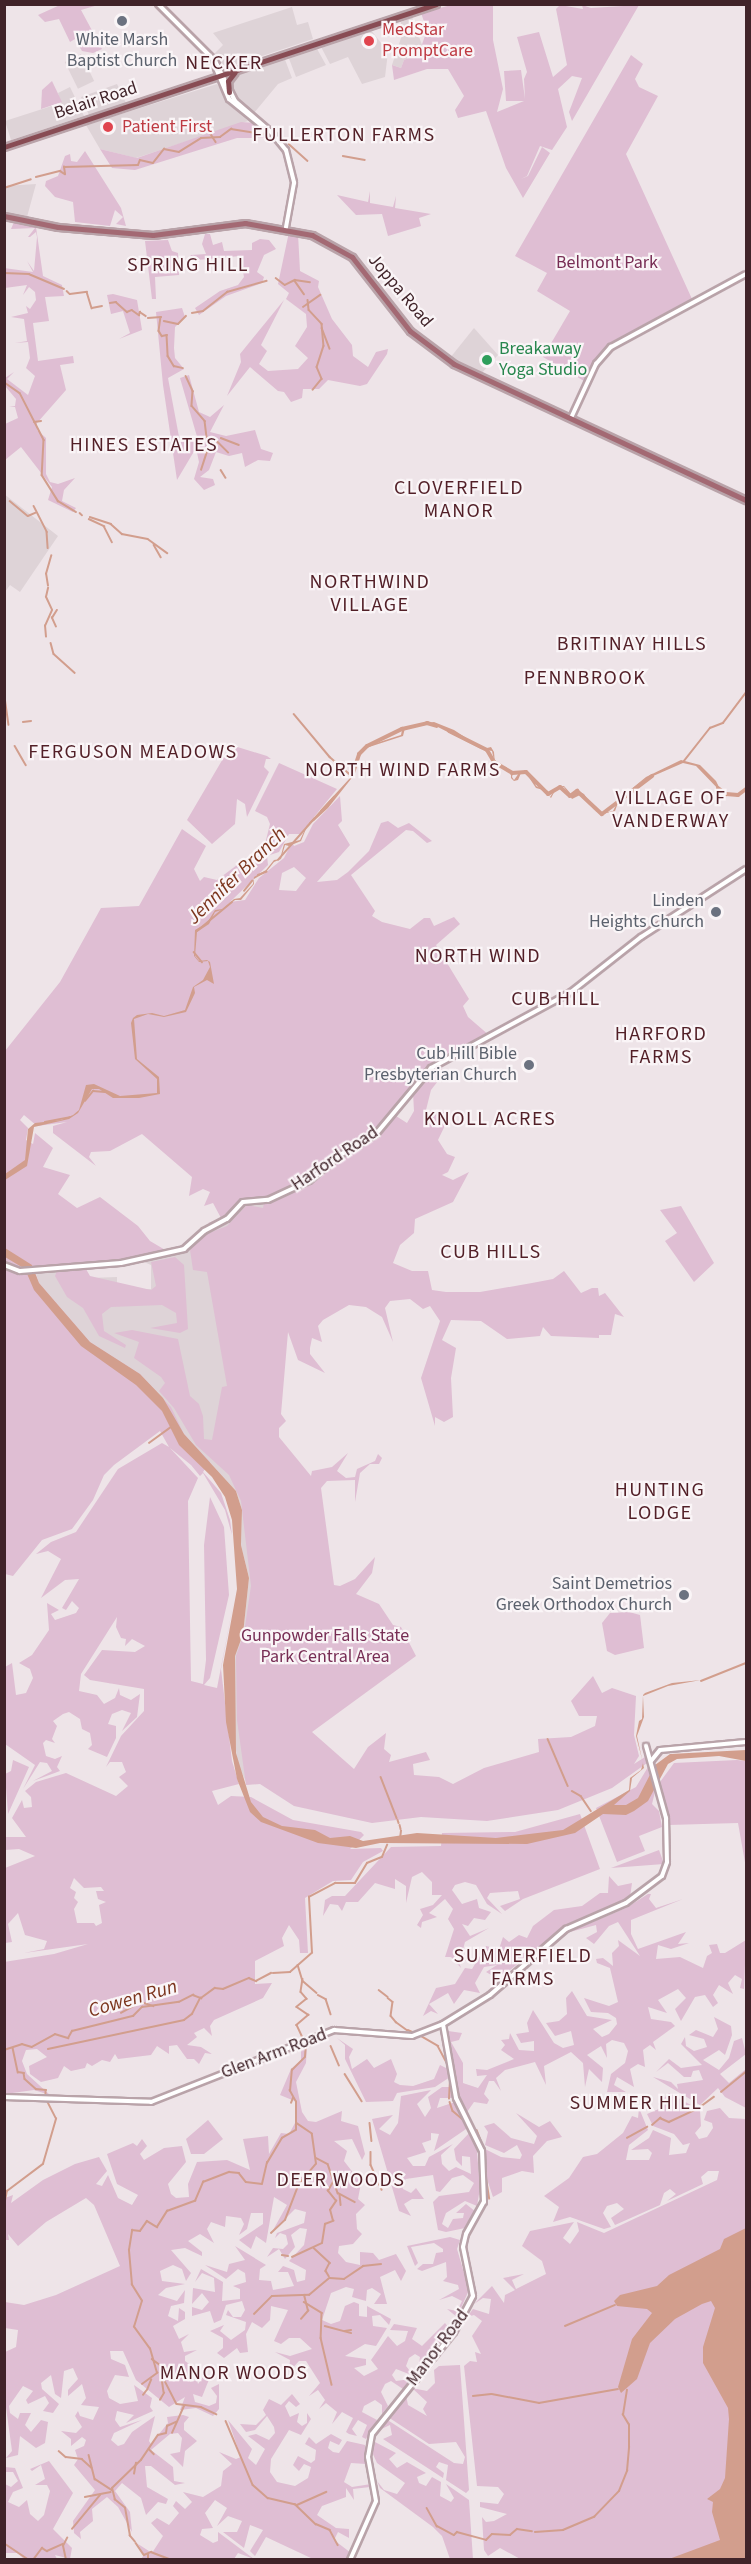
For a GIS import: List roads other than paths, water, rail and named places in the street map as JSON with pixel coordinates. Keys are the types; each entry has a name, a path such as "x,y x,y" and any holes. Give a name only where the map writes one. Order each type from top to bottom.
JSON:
{"highway":[{"name":"Belair Road","path":"4,147 436,4"},
{"path":"229,92 228,81 238,69"}],"main road":[{"path":"158,4 211,59 229,92 282,145 293,171 286,227"},
{"path":"220,76 233,105 264,125"},
{"name":"Joppa Road","path":"4,216 62,227 158,235 234,223 286,227 322,239 348,255 403,323 446,359 747,500"},
{"path":"571,418 596,364 611,347 747,274"},
{"name":"Harford Road","path":"4,1265 22,1271 126,1263 178,1252 206,1229 227,1220 243,1202 268,1200 306,1183 340,1155 376,1134 431,1068 571,992 641,937 747,869"},
{"path":"651,1763 646,1746 660,1750 747,1742"},
{"path":"651,1763 653,1755 660,1750"},
{"name":"Glen Arm Road","path":"4,2097 151,2102 304,2041 344,2029 415,2036 443,2024 489,1995 566,1929 626,1903 662,1876 667,1862 667,1829 651,1763"},
{"name":"Manor Road","path":"350,2559 376,2500 368,2457 372,2434 457,2329 472,2296 463,2244 484,2202 482,2151 456,2098 443,2024"}],"waterway":[{"path":"36,177 60,171 65,174 64,167 138,165 140,160 153,163 164,149 179,152 201,138 220,137 231,129 264,134"},
{"path":"209,131 216,142"},
{"path":"289,144 308,161"},
{"path":"343,156 365,160"},
{"path":"4,188 31,179"},
{"path":"4,273 29,274 64,289"},
{"path":"276,278 285,285 295,280"},
{"path":"295,280 310,282"},
{"path":"192,313 203,311 227,292 266,281"},
{"path":"295,281 304,294"},
{"path":"67,291 70,294 87,292 92,308 102,306"},
{"path":"303,307 320,295"},
{"path":"308,300 309,310 322,324 324,346 317,367 322,379 313,390"},
{"path":"110,303 116,302 127,312 132,310 139,315 140,312 146,316"},
{"path":"164,321 178,324 186,316"},
{"path":"148,318 161,317 159,331 162,336 167,335 168,356 174,366 183,368"},
{"path":"322,328 330,349"},
{"path":"186,376 193,391 192,406 205,421 207,437"},
{"path":"4,382 20,393 44,440 42,475 58,501 76,512"},
{"path":"34,422 41,421"},
{"path":"221,438 239,445"},
{"path":"217,441 228,452"},
{"path":"214,442 216,447"},
{"path":"201,470 207,451"},
{"path":"221,470 226,478"},
{"path":"10,501 28,516 35,513"},
{"path":"34,506 47,532 48,548"},
{"path":"90,517 111,524 122,534 148,539 167,553"},
{"path":"89,519 104,526 112,542"},
{"path":"154,545 161,557"},
{"path":"48,586 46,574 51,556"},
{"path":"46,637 45,626 52,610 46,597 48,588"},
{"path":"56,627 52,618 57,610"},
{"path":"51,643 54,654 75,673"},
{"path":"4,690 9,725"},
{"path":"684,761 710,728 723,723 746,693"},
{"path":"294,714 330,757 352,776"},
{"path":"23,722 31,721"},
{"name":"Jennifer Branch","path":"352,776 359,754 367,746 402,729 427,723 437,726"},
{"name":"Jennifer Branch","path":"449,731 487,750 494,762 512,773 526,772 548,794 560,787 570,796 577,791 602,814 652,776"},
{"path":"15,746 26,765"},
{"name":"Jennifer Branch","path":"718,788 726,794 738,795 746,789"},
{"name":"Jennifer Branch","path":"321,811 334,797"},
{"name":"Jennifer Branch","path":"278,860 314,819"},
{"name":"Jennifer Branch","path":"258,875 266,872"},
{"name":"Jennifer Branch","path":"244,891 252,881"},
{"name":"Jennifer Branch","path":"197,931 232,902"},
{"name":"Jennifer Branch","path":"194,952 202,962"},
{"name":"Jennifer Branch","path":"85,1101 93,1091 105,1092"},
{"name":"Jennifer Branch","path":"45,1122 70,1117"},
{"path":"149,1443 172,1426"},
{"path":"701,1681 746,1663"},
{"path":"548,1739 568,1786"},
{"path":"381,1777 397,1818"},
{"path":"572,1791 581,1796 591,1811"},
{"path":"400,1825 401,1829"},
{"path":"400,1839 401,1831"},
{"name":"Cowen Run","path":"273,1973 290,1972 312,1953 309,1897 335,1883 355,1883 367,1863 382,1857 387,1845"},
{"path":"298,1965 303,1981 317,1993"},
{"name":"Cowen Run","path":"4,2050 22,2044 32,2047 55,2034 68,2038 72,2031 133,2016 142,2007 179,2002 193,1995 201,1998 215,1988 223,1989 249,1978 256,1981 271,1973"},
{"path":"303,1979 301,1992 307,1999 297,2007 309,2015 297,2025 304,2040"},
{"path":"379,1990 388,1997"},
{"path":"318,1995 326,1999 331,2014"},
{"path":"48,2049 184,2020 192,2014 200,1998"},
{"path":"388,1998 393,2002 391,2016 396,2022"},
{"path":"121,2013 141,2002 153,2006"},
{"path":"396,2022 407,2030"},
{"path":"408,2030 417,2034"},
{"path":"421,2036 438,2046 447,2063"},
{"path":"142,2384 157,2373 150,2349 134,2327 142,2301 132,2285 129,2250 132,2230 140,2231 147,2221 157,2227 167,2211 195,2201 203,2182 229,2172 239,2173 246,2182 262,2184 267,2163 282,2138 296,2130 296,2102 290,2091 292,2070 305,2057 306,2044"},
{"path":"331,2046 339,2065"},
{"path":"13,2048 18,2072 24,2073 25,2079 36,2089 46,2090 46,2095"},
{"path":"721,2092 746,2072"},
{"path":"345,2074 362,2101"},
{"path":"449,2099 450,2082"},
{"path":"700,2107 714,2097"},
{"path":"291,2103 293,2098"},
{"path":"4,2206 7,2191 43,2164 56,2119 46,2099"},
{"path":"450,2102 453,2111 466,2122"},
{"path":"652,2125 660,2118 669,2122 699,2108"},
{"path":"370,2123 372,2141"},
{"path":"271,2233 285,2220 299,2184 316,2164 312,2134 297,2124"},
{"path":"627,2138 647,2127"},
{"path":"477,2130 483,2146"},
{"path":"371,2152 371,2165 382,2190"},
{"path":"316,2158 328,2164 338,2193 355,2202"},
{"path":"484,2163 490,2199"},
{"path":"292,2257 322,2243 325,2224 333,2221 330,2210 336,2201 328,2191 333,2182"},
{"path":"340,2195 341,2205"},
{"path":"314,2248 330,2263 326,2271 329,2276"},
{"path":"282,2255 288,2256"},
{"path":"330,2278 344,2279 363,2266 381,2264"},
{"path":"254,2314 272,2296 309,2295 329,2278"},
{"path":"301,2319 308,2311 304,2295"},
{"path":"304,2302 322,2313 321,2338 332,2385"},
{"path":"565,2326 615,2305"},
{"path":"325,2326 351,2333"},
{"path":"345,2331 351,2330"},
{"path":"152,2359 167,2370 162,2378 164,2392"},
{"path":"163,2377 177,2404 201,2407 216,2414"},
{"path":"147,2390 151,2380"},
{"path":"492,2394 539,2403 618,2389"},
{"path":"535,2532 563,2530 594,2517 619,2491 627,2471 629,2447 629,2425 623,2415 627,2390"},
{"path":"143,2395 146,2391"},
{"path":"160,2400 164,2393"},
{"path":"473,2396 491,2394"},
{"path":"172,2433 184,2406"},
{"path":"226,2421 253,2485 268,2498 295,2504 316,2524 330,2530 338,2545"},
{"path":"135,2542 130,2536 125,2508 115,2500 112,2488 141,2460 158,2435 166,2433 167,2426 176,2422"},
{"path":"149,2449 154,2454"},
{"path":"59,2451 66,2457 82,2459 92,2468"},
{"path":"89,2455 95,2479 112,2490"},
{"path":"134,2474 136,2463"},
{"path":"85,2497 111,2492"},
{"path":"297,2505 326,2492"},
{"path":"72,2529 100,2495"},
{"path":"427,2508 437,2526 454,2535 457,2532 486,2540 492,2534 510,2535 517,2529 532,2531"},
{"path":"66,2560 63,2546 67,2538"},
{"path":"4,2543 29,2560"},
{"path":"136,2543 144,2555 151,2552 172,2560"},
{"path":"33,2560 42,2548 47,2551 63,2544"},
{"path":"148,2555 148,2560"}],"place":[{"name":"White Marsh Baptist Church","path":"122,21"},
{"name":"MedStar PromptCare","path":"369,41"},
{"name":"Patient First","path":"108,127"},
{"name":"Breakaway Yoga Studio","path":"487,360"},
{"name":"Linden Heights Church","path":"716,912"},
{"name":"Cub Hill Bible Presbyterian Church","path":"529,1065"},
{"name":"Saint Demetrios Greek Orthodox Church","path":"684,1595"}],"district":[{"name":"NECKER","path":"224,63"},
{"name":"FULLERTON FARMS","path":"344,135"},
{"name":"SPRING HILL","path":"188,265"},
{"name":"HINES ESTATES","path":"144,445"},
{"name":"CLOVERFIELD MANOR","path":"459,500"},
{"name":"NORTHWIND VILLAGE","path":"370,594"},
{"name":"BRITINAY HILLS","path":"632,644"},
{"name":"PENNBROOK","path":"585,678"},
{"name":"FERGUSON MEADOWS","path":"133,752"},
{"name":"NORTH WIND FARMS","path":"403,770"},
{"name":"VILLAGE OF VANDERWAY","path":"671,810"},
{"name":"NORTH WIND","path":"478,956"},
{"name":"CUB HILL","path":"556,999"},
{"name":"HARFORD FARMS","path":"661,1046"},
{"name":"KNOLL ACRES","path":"490,1119"},
{"name":"CUB HILLS","path":"491,1252"},
{"name":"HUNTING LODGE","path":"660,1502"},
{"name":"SUMMERFIELD FARMS","path":"523,1968"},
{"name":"SUMMER HILL","path":"636,2103"},
{"name":"DEER WOODS","path":"341,2180"},
{"name":"MANOR WOODS","path":"234,2373"}],"park label":[{"name":"Belmont Park","path":"607,263"},
{"name":"Gunpowder Falls State Park Central Area","path":"325,1647"}]}
